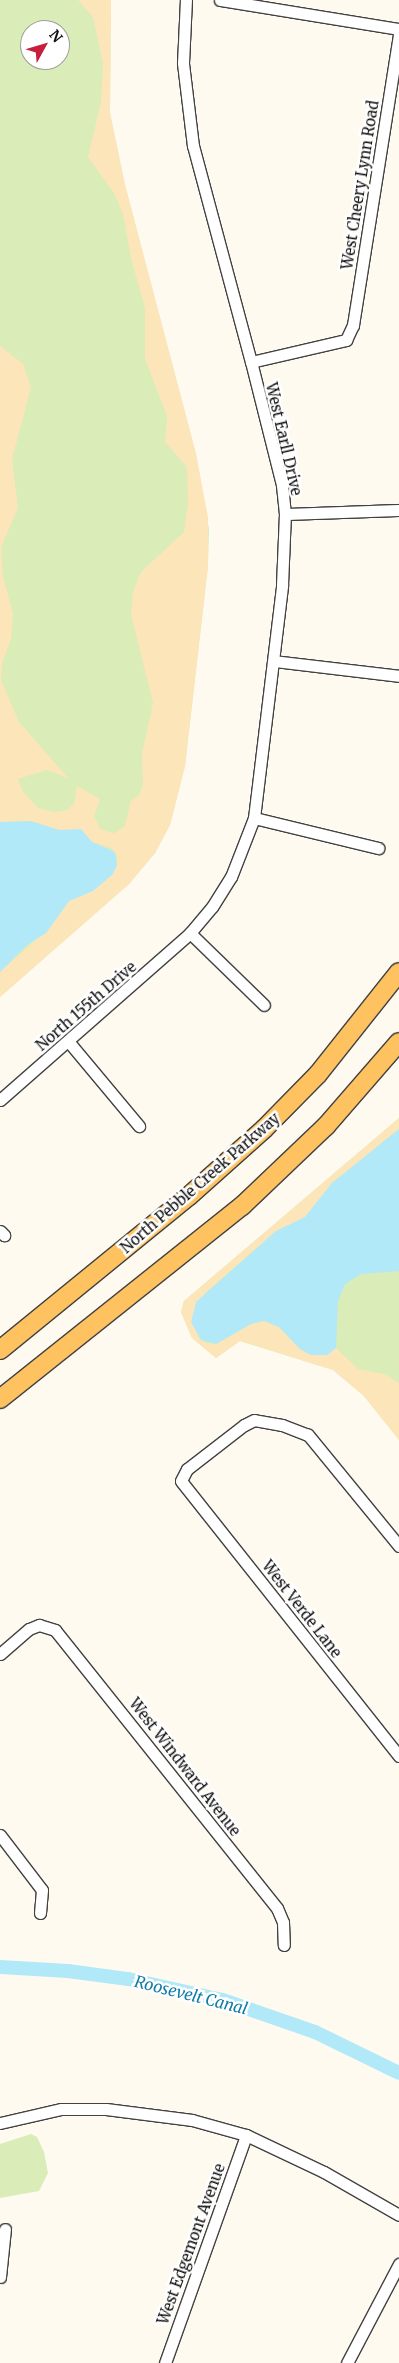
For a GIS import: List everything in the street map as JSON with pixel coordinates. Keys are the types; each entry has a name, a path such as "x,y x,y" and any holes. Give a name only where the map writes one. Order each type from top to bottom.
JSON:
{"main road":[{"name":"North Pebble Creek Parkway","path":"0,1350 189,1196 264,1129 318,1074 399,972"},
{"path":"0,1399 242,1206 326,1126 399,1042"}],"street":[{"name":"West Earll Drive","path":"186,0 183,63 193,146 282,485 285,514 282,585 254,818 231,877 212,907 190,933"},
{"path":"220,0 399,29"},
{"name":"West Cheery Lynn Road","path":"251,362 346,340 354,325 399,33"},
{"path":"285,514 399,510"},
{"path":"274,662 399,676"},
{"path":"254,818 378,848"},
{"path":"190,933 264,1005"},
{"name":"North 155th Drive","path":"0,1100 190,933"},
{"path":"68,1041 139,1126"},
{"name":"West Verde Lane","path":"399,1546 308,1435 254,1420 188,1468 181,1481 399,1756"},
{"name":"West Windward Avenue","path":"0,1654 29,1629 38,1626 56,1630 278,1908 283,1922 284,1945"},
{"path":"0,1835 42,1890 40,1913"},
{"path":"0,2123 61,2109 106,2109 192,2120 246,2135 324,2172 399,2215"},
{"name":"West Edgemont Avenue","path":"165,2363 246,2135"},
{"path":"0,2277 5,2229"},
{"path":"347,2363 399,2264"}],"green space":[{"path":"0,0 111,0 110,113 125,185 196,454 209,529 208,566 185,766 170,825 155,853 129,884 0,997"},
{"path":"399,1118 399,1440 364,1396 333,1370 240,1341 216,1358 192,1338 181,1312 184,1301"},
{"path":"31,2134 37,2137 44,2152 48,2173 39,2191 0,2198 0,2144"}],"sand":[{"path":"78,0 111,0 110,113 125,185 196,454 208,517 208,566 185,766 170,825 155,853 129,884 0,997 0,972 52,925 69,901 86,894 117,865 117,856 111,848 92,842 83,831 59,830 31,821 0,822 0,346 23,364 31,387 12,459 18,508 1,547 3,577 13,614 11,639 2,663 1,680 19,722 68,778 47,770 18,779 23,792 38,808 54,812 67,810 74,804 77,786 100,799 94,816 100,829 114,833 125,826 131,800 139,795 143,785 142,753 153,703 131,614 133,592 141,572 184,532 188,503 187,467 165,442 167,416 145,359 145,308 131,258 123,214 114,193 88,157 101,102 103,64 93,17"},
{"path":"399,1118 399,1129 332,1183 305,1217 276,1231 204,1294 197,1336 206,1343 216,1344 251,1324 264,1321 279,1327 300,1349 311,1355 330,1353 336,1348 358,1369 384,1374 399,1383 399,1440 364,1396 333,1370 240,1341 216,1358 192,1338 181,1312 184,1301"}],"water":[{"path":"31,821 59,830 81,829 92,842 115,852 117,865 113,874 93,891 69,901 46,933 26,946 0,972 0,822"},
{"path":"399,1129 399,1271 361,1274 345,1284 338,1301 336,1348 327,1355 311,1355 300,1349 279,1327 264,1321 251,1324 216,1344 201,1340 191,1322 196,1302 276,1231 305,1217 332,1183"}],"waterway":[{"name":"Roosevelt Canal","path":"0,1967 68,1971 128,1979 223,2000 315,2032 399,2073"}]}
